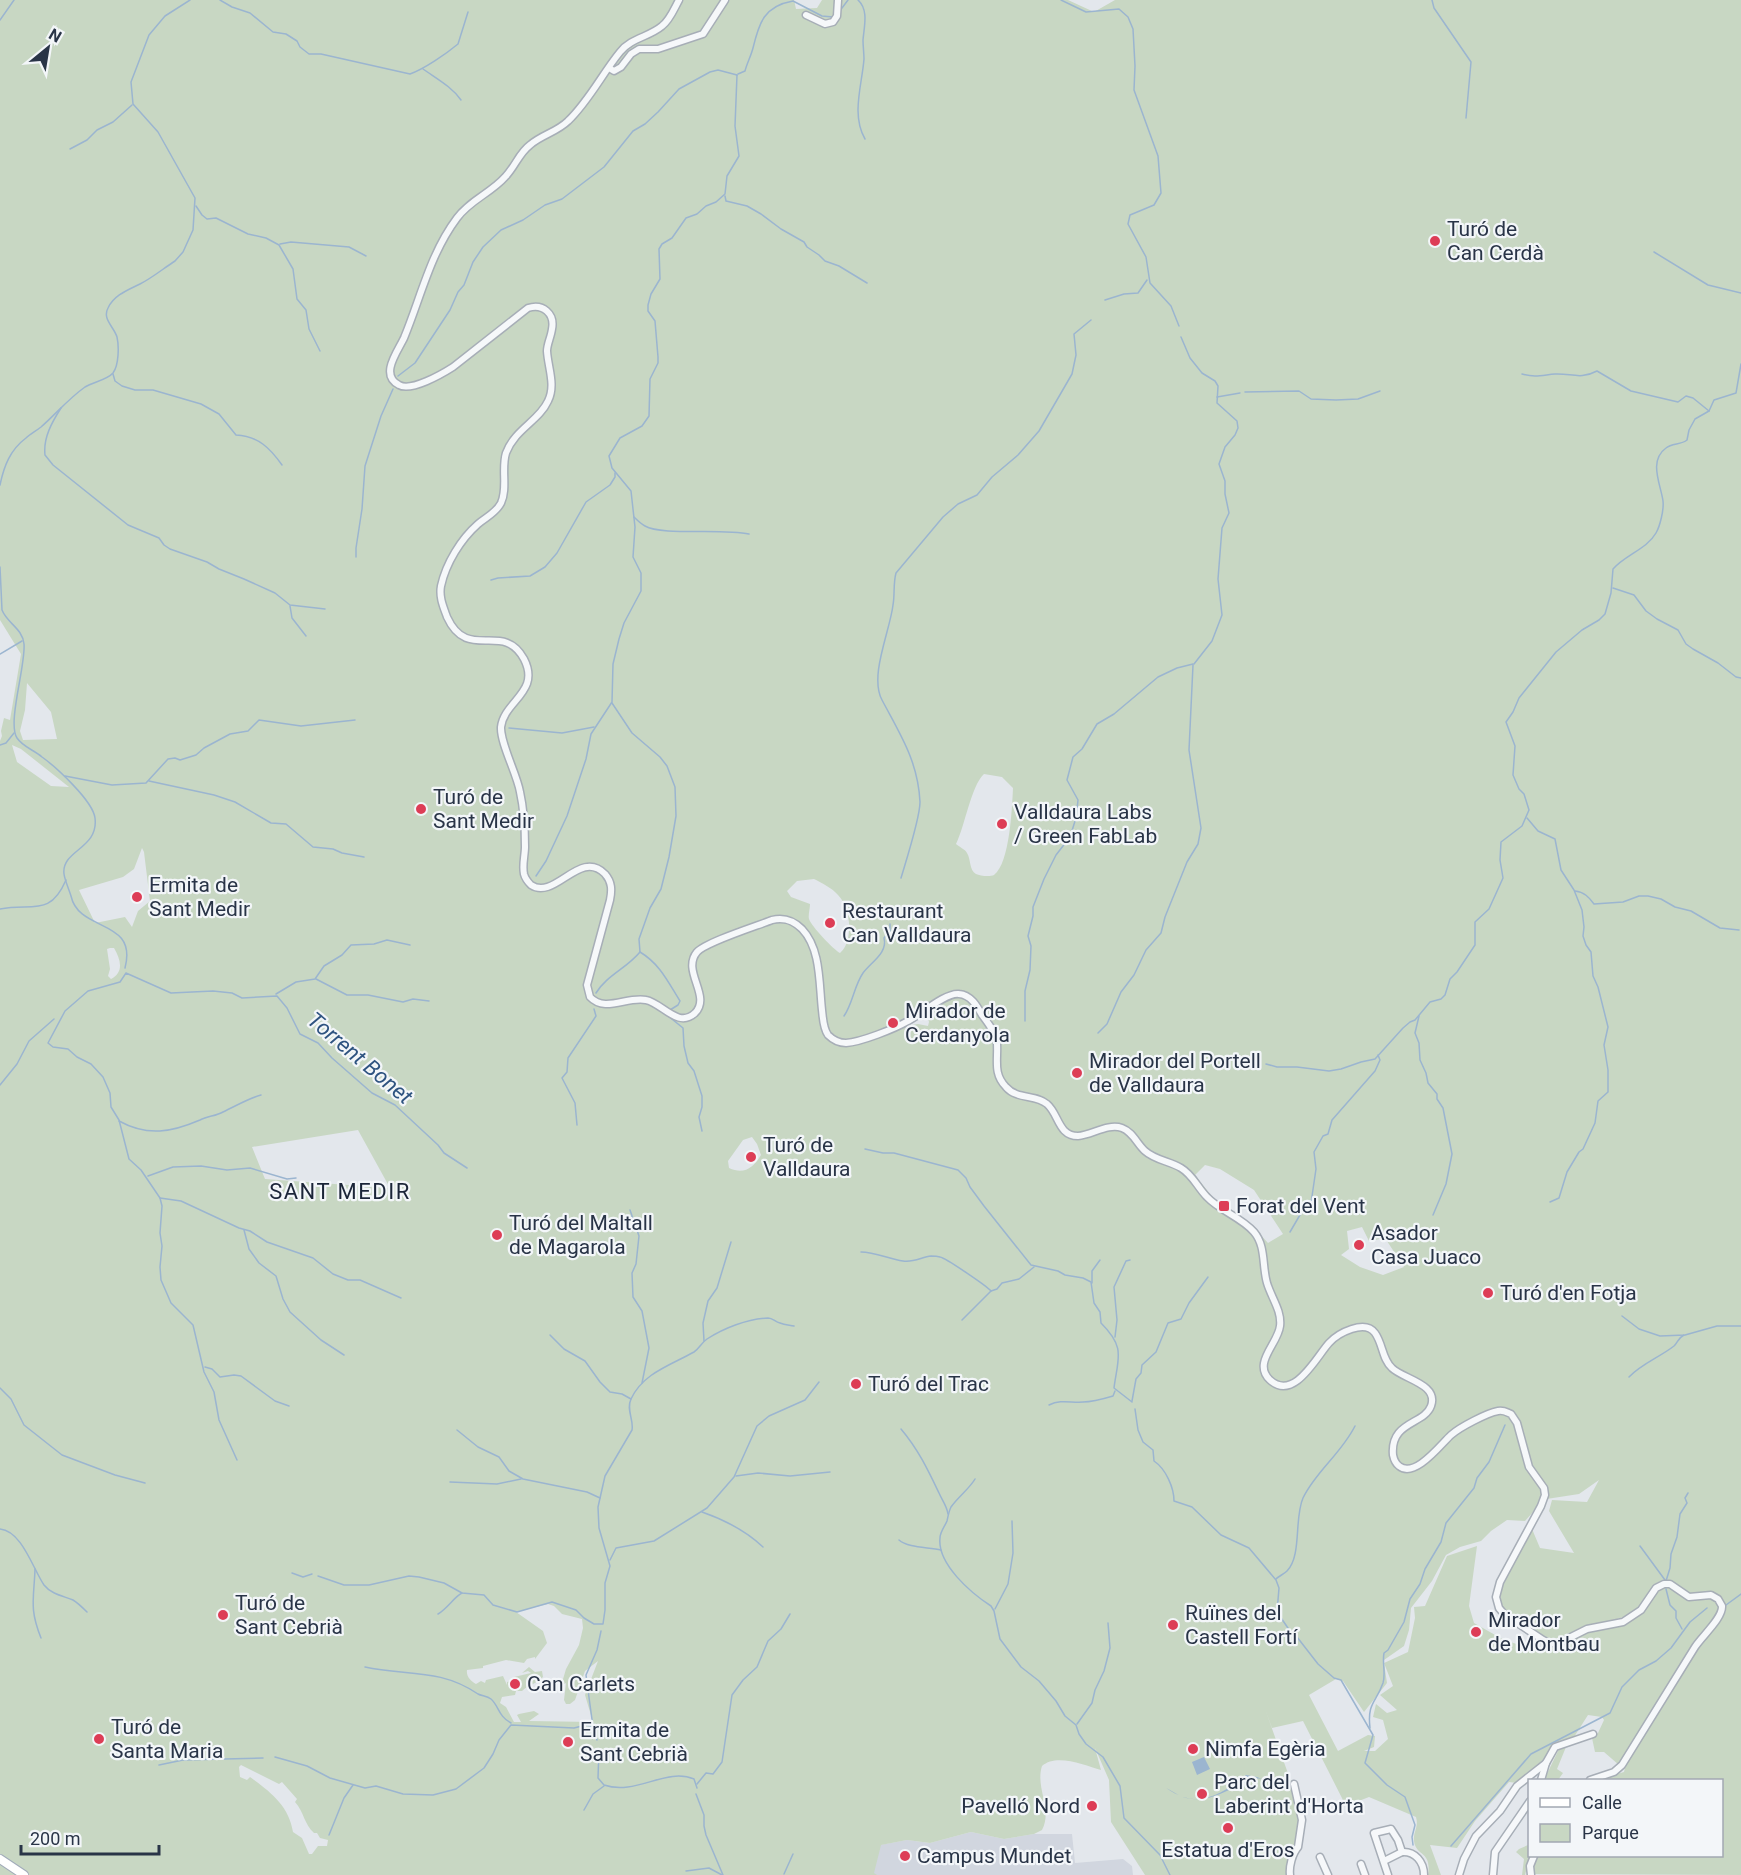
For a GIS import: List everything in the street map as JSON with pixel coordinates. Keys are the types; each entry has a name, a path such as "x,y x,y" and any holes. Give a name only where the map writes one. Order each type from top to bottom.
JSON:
{"main road":[{"path":"0,1859 24,1875"}],"street":[{"path":"679,0 666,22 657,30 628,44 620,51 569,120 529,145 505,177 467,206 456,219 436,252 390,371 396,384 405,387 412,386 453,367 528,308 541,307 552,317 553,327 547,352 552,385 549,398 543,409 512,442 505,457 504,494 501,503 493,514 471,531 456,551 441,585 441,600 452,627 461,636 472,641 494,639 508,643 520,652 526,665 528,679 526,688 504,717 501,732 520,791 525,838 526,880 535,887 544,888 588,867 602,872 610,881 610,900 587,985 590,997 604,1004 645,999 656,1003 676,1017 687,1018 695,1013 699,1004 699,993 692,967 694,957 698,952 703,948 781,918 798,925 813,944 817,960 824,1025 829,1036 837,1042 849,1042 882,1032 906,1022 950,995 966,996 974,1003 996,1036 997,1070 1008,1090 1046,1103 1062,1128 1071,1135 1115,1127 1125,1129 1147,1153 1186,1172 1211,1202 1248,1226 1256,1234 1261,1244 1266,1279 1279,1312 1280,1321 1277,1337 1264,1360 1264,1371 1270,1380 1282,1385 1296,1381 1309,1371 1326,1346 1334,1339 1356,1328 1371,1329 1376,1334 1386,1360 1393,1370 1429,1390 1432,1399 1429,1409 1406,1425 1395,1441 1393,1454 1398,1466 1405,1469 1413,1468 1428,1458 1457,1430 1495,1412 1511,1414 1516,1421 1528,1464 1544,1488 1543,1502 1497,1588 1497,1604 1507,1617 1543,1640 1556,1643 1587,1629 1628,1619 1641,1610 1656,1588 1664,1584 1670,1584 1689,1597 1711,1595 1718,1599 1722,1606 1720,1617 1695,1647 1622,1766 1614,1773 1593,1779"},
{"path":"609,68 614,71 619,69 628,57 639,49 658,49 703,34 725,0"},
{"path":"806,15 825,24 833,22 837,15 838,0"},
{"path":"1541,1779 1546,1763 1555,1747 1593,1734"},
{"path":"1460,1875 1464,1859 1476,1836 1500,1811 1517,1786 1546,1763"},
{"path":"1290,1875 1289,1869 1298,1847 1302,1820 1294,1784"},
{"path":"1493,1875 1495,1852 1528,1804"},
{"path":"1388,1875 1374,1833 1391,1829 1402,1852"},
{"path":"1384,1861 1407,1851 1419,1859 1424,1875"},
{"path":"1320,1857 1328,1875"},
{"path":"1531,1875 1530,1866 1534,1857"},
{"path":"1362,1864 1365,1875"}],"shaded area":[{"name":"Campus Mundet","path":"971,1832 1004,1839 1034,1834 1072,1834 1075,1863 1123,1859 1132,1866 1133,1875 740,1875 880,1845 907,1840 930,1843"}],"green space":[{"path":"0,0 794,0 796,9 817,8 822,0 1068,0 1094,12 1115,0 1741,0 1741,1875 1534,1874 1533,1867 1537,1857 1723,1857 1723,1779 1600,1779 1624,1772 1626,1764 1682,1671 1702,1641 1722,1619 1726,1609 1722,1598 1714,1593 1689,1594 1668,1580 1660,1581 1637,1609 1630,1614 1588,1625 1555,1639 1546,1638 1532,1631 1510,1615 1501,1604 1502,1584 1532,1529 1540,1548 1574,1553 1549,1511 1552,1500 1587,1502 1599,1480 1579,1494 1540,1500 1525,1521 1507,1520 1481,1541 1460,1547 1446,1555 1432,1581 1411,1608 1409,1630 1404,1646 1384,1660 1384,1663 1408,1652 1415,1618 1414,1607 1425,1606 1447,1556 1477,1546 1469,1606 1474,1623 1504,1640 1538,1651 1560,1645 1590,1631 1631,1620 1644,1610 1659,1589 1665,1586 1686,1599 1710,1597 1714,1599 1719,1606 1718,1615 1697,1639 1619,1765 1604,1752 1595,1752 1592,1738 1598,1733 1604,1720 1602,1717 1588,1715 1574,1737 1554,1746 1544,1759 1517,1783 1509,1782 1475,1821 1457,1848 1430,1845 1441,1875 1428,1875 1428,1861 1415,1846 1416,1817 1369,1797 1346,1806 1303,1721 1272,1728 1265,1709 1300,1807 1298,1841 1288,1875 1145,1875 1111,1822 1109,1780 1095,1748 1101,1770 1063,1760 1048,1762 1042,1766 1040,1774 1046,1814 1042,1830 1034,1834 1004,1839 971,1832 930,1843 907,1840 881,1845 874,1873 877,1875 0,1875 0,741 4,718 10,720 21,654 0,620","holes":["27,683 51,712 57,739 23,740 20,731 25,710","12,745 21,749 69,787 51,786 17,762","984,774 1002,777 1013,788 1007,847 999,869 992,876 976,874 971,867 967,853 956,844 979,780","142,848 150,901 138,911 132,927 125,917 95,923 79,890 123,877 134,869","814,879 838,895 846,908 849,924 847,941 840,953 823,938 811,922 810,904 791,897 787,891 797,881","114,948 120,961 120,969 111,979 108,976 110,969 107,949","931,1011 928,1026 918,1024 905,1026","358,1130 390,1188 265,1179 252,1147","752,1137 761,1155 758,1160 748,1169 739,1171 729,1168 728,1161 743,1140","1205,1165 1220,1169 1254,1190 1283,1234 1268,1243 1257,1231 1214,1199 1195,1175","1362,1227 1369,1241 1385,1238 1404,1267 1383,1275 1360,1267 1341,1255 1349,1249 1347,1231","548,1604 554,1606 562,1614 582,1619 583,1628 579,1645 566,1669 561,1686 566,1683 564,1700 566,1704 570,1704 575,1700 585,1671 598,1661 585,1695 593,1722 529,1721 539,1714 534,1711 517,1715 521,1722 514,1722 506,1707 500,1703 502,1697 515,1695 516,1691 522,1691 538,1681 543,1677 542,1671 535,1672 529,1667 522,1673 528,1671 531,1673 514,1677 515,1680 507,1682 507,1685 503,1676 476,1684 468,1677 467,1670 483,1668 483,1666 506,1660 524,1663 527,1659 535,1657 535,1659 547,1643 543,1631 516,1612","1384,1663 1393,1686 1380,1695 1397,1710 1387,1713 1376,1704 1373,1717 1383,1720 1388,1739 1375,1751 1364,1751 1374,1747 1375,1736 1368,1735 1338,1751 1309,1695 1336,1679 1343,1681 1364,1712 1387,1683","241,1765 279,1784 282,1782 297,1799 295,1802 314,1833 328,1840 327,1846 318,1846 312,1854 309,1854 302,1838 293,1832 288,1815 278,1800 250,1777 247,1780 240,1777 239,1767"]},
{"path":"1566,1747 1557,1769 1563,1773 1559,1779 1544,1779 1559,1749"},
{"path":"1528,1845 1530,1857 1525,1875 1522,1875 1524,1859 1516,1852"}],"water":[{"path":"1204,1757 1210,1769 1197,1775 1192,1762"},
{"path":"1246,1775 1264,1780 1253,1779 1216,1795 1207,1798 1200,1799 1225,1790"}],"waterway":[{"path":"0,20 14,0"},
{"path":"0,485 8,459 20,443 88,385 113,373 118,345 116,333 106,316 108,308 118,296 175,261 183,252 193,230 195,198 158,132 133,104 131,82 149,35 165,16 190,0"},
{"path":"220,0 250,13 273,32 286,34 297,41 300,47 309,54 321,54 410,74 435,61 458,44 468,12"},
{"path":"839,12 848,0"},
{"path":"858,0 864,9 865,19 864,59 858,100 859,120 865,139"},
{"path":"1061,0 1086,12 1119,9 1128,17 1133,29 1134,90 1158,156 1161,193 1154,205 1130,215 1128,224 1146,257 1150,283 1171,306 1179,326"},
{"path":"1432,0 1434,8 1471,62 1466,118"},
{"path":"738,74 745,71 764,17 775,7 793,1 822,16 833,17"},
{"path":"423,69 449,87 461,100"},
{"path":"398,376 415,363 450,310 458,292 464,285 473,262 483,247 501,230 523,220 545,205 562,199 604,167 633,131 645,124 679,89 718,70 737,75"},
{"path":"536,876 546,861 567,816 586,759 591,734 612,702 613,664 619,639 624,623 641,591 641,573 633,557 635,527 631,491 612,468 609,456 620,438 642,426 649,416 650,379 658,363 658,357 655,321 648,311 648,305 651,294 660,279 659,249 662,244 672,238 686,218 697,214 725,194 727,176 739,156 735,126 737,75"},
{"path":"70,149 113,122 132,105"},
{"path":"725,196 726,201 747,206 761,214 804,242 825,261 839,266 867,283"},
{"path":"196,206 207,219 216,218 248,234 266,238 279,245 293,269 297,299 306,310 309,329 320,351"},
{"path":"280,244 291,242 349,247 366,256"},
{"path":"1654,252 1708,285 1741,293"},
{"path":"1105,300 1124,294 1138,293 1147,280"},
{"path":"901,878 920,802 919,787 912,761 879,690 879,666 894,601 896,573 943,517 958,504 977,495 1039,431 1072,374 1076,355 1074,334 1091,320"},
{"path":"1181,337 1190,358 1202,373 1215,381 1218,386 1217,403 1237,421 1238,428 1225,447 1219,464 1225,481 1229,513 1222,528 1218,579 1222,615 1212,641 1194,664"},
{"path":"1266,1064 1329,1071 1375,1059 1430,1002 1441,999 1445,995 1450,979 1475,945 1475,922 1489,909 1503,878 1500,860 1501,842 1522,826 1529,810 1524,794 1519,789 1513,775 1515,746 1506,722 1519,698 1556,652 1605,614 1611,593 1613,569 1652,539 1659,526 1663,505 1657,466 1661,453 1668,446 1687,440 1695,419 1709,411 1714,400 1736,393 1741,364"},
{"path":"1522,374 1580,376 1597,371 1631,391 1678,402 1686,396 1693,398 1709,411"},
{"path":"113,374 115,381 122,386 135,390 153,390 201,404 219,414 236,435 251,438 263,444 282,465"},
{"path":"356,557 365,466 381,416 393,389"},
{"path":"1245,392 1299,391 1311,399 1336,400 1358,399 1380,391"},
{"path":"1217,397 1240,393"},
{"path":"61,408 47,436 45,455 53,465 128,525 159,538 170,549 207,562 275,593 290,605 325,609"},
{"path":"491,580 530,576 545,567 557,553 586,502 610,485 615,473"},
{"path":"634,517 644,525 665,531 749,534"},
{"path":"0,567 2,610 21,634 24,644 14,720 17,738 64,776 93,811 95,828 86,843 68,859 64,874 76,908 85,916 116,933 123,941 127,952 125,968"},
{"path":"1613,588 1634,595 1646,611 1678,630 1686,644 1741,678"},
{"path":"290,606 292,618 306,636"},
{"path":"0,654 22,641"},
{"path":"1025,1021 1025,991 1030,970 1031,946 1028,936 1033,907 1056,855 1070,837 1076,818 1078,800 1067,780 1073,757 1082,749 1097,724 1114,714 1158,677 1177,668 1193,664"},
{"path":"1098,1033 1107,1024 1121,992 1134,975 1146,950 1161,933 1187,862 1198,844 1201,828 1189,750 1193,665"},
{"path":"596,993 605,982 640,952 639,939 650,908 661,889 676,816 675,787 667,766 632,733 612,703"},
{"path":"65,776 112,785 146,783 168,759 180,760 196,755 230,734 248,731 259,720 301,726 355,720"},
{"path":"509,728 562,733 594,727"},
{"path":"0,745 6,743 14,733"},
{"path":"149,781 214,795 235,802 271,823 286,824 313,847 333,849 364,857"},
{"path":"1527,818 1538,831 1555,839 1561,870 1574,890 1582,910 1583,936 1591,952 1593,976 1608,1027 1604,1045 1608,1070 1608,1092 1598,1101 1595,1123 1583,1149 1567,1172 1559,1198 1550,1202"},
{"path":"0,909 47,904 60,892 66,880"},
{"path":"1575,891 1586,895 1594,904 1623,902 1639,896 1661,899 1675,907 1691,911 1720,928 1739,930"},
{"path":"844,1016 860,978 884,948 884,938 890,931 890,924"},
{"path":"276,994 296,982 315,979 324,966 342,955 351,945 374,944 387,940 410,945"},
{"path":"640,952 658,968 680,1001 670,1010"},
{"name":"Torrent Bonet","path":"237,1460 219,1420 214,1392 204,1372 193,1325 171,1303 161,1280 162,1206 160,1198 141,1170 129,1159 119,1120 111,1107 110,1093 103,1077 91,1064 68,1049 53,1047 48,1043 65,1011 88,991 120,982 126,973 171,993 213,991 232,993 242,998 277,996 287,1008 300,1034 318,1043 372,1093 395,1105 444,1153 467,1168"},
{"path":"316,979 347,995 368,995 403,1002 413,999 429,1001"},
{"path":"577,1125 575,1103 562,1078 567,1072 568,1058 596,1016 594,1009"},
{"path":"667,1015 683,1028 688,1063 694,1071 702,1096 699,1117 702,1131"},
{"path":"1419,1016 1415,1033 1419,1043 1420,1060 1428,1083 1437,1094 1437,1099 1443,1108 1452,1154 1446,1184 1433,1215"},
{"path":"0,1085 17,1064 29,1041 54,1019"},
{"path":"1290,1232 1304,1208 1311,1203 1316,1169 1314,1152 1323,1136 1328,1134 1332,1120 1375,1071 1380,1060 1378,1055"},
{"path":"119,1121 150,1131 170,1130 220,1113 261,1095"},
{"path":"865,1149 894,1153 958,1170 1031,1265 1091,1282 1094,1303 1100,1312 1101,1323 1117,1346 1118,1360 1114,1388 1132,1402"},
{"path":"148,1176 173,1167 201,1166 227,1170 250,1168 287,1179 296,1178"},
{"path":"160,1198 181,1201 250,1231 267,1242 313,1258 333,1274 348,1280 360,1280 401,1298"},
{"path":"630,1210 639,1236 636,1264 632,1273 633,1297 642,1311 649,1348 642,1383"},
{"path":"244,1230 249,1249 259,1263 276,1276 283,1299 290,1312 321,1340 344,1355"},
{"path":"704,1341 703,1323 708,1301 717,1288 731,1242"},
{"path":"861,1252 907,1261 931,1256 940,1257 991,1291 997,1289 1002,1283 1019,1279 1034,1267"},
{"path":"1092,1283 1092,1271 1100,1260"},
{"path":"1115,1337 1117,1320 1114,1287 1126,1261 1130,1260"},
{"path":"1132,1401 1136,1379 1141,1373 1142,1365 1156,1352 1168,1323 1181,1319 1189,1303 1208,1277"},
{"path":"962,1320 991,1291"},
{"path":"1622,1316 1639,1329 1660,1336 1685,1335 1717,1326 1741,1326"},
{"path":"318,1576 344,1585 369,1585 409,1576 419,1577 444,1583 462,1593 484,1595 493,1605 517,1612 552,1602 576,1610 594,1624 603,1624 605,1583 610,1566 599,1528 598,1507 605,1476 632,1430 630,1403 636,1390 650,1376 694,1352 707,1339 728,1328 744,1322 768,1318 794,1326"},
{"path":"550,1335 564,1349 585,1361 610,1392 622,1394 631,1399"},
{"path":"1629,1377 1674,1346 1684,1335"},
{"path":"205,1367 212,1369 220,1377 241,1376 275,1401 289,1406"},
{"path":"610,1560 616,1548 654,1541 707,1508 734,1477 757,1426 769,1416 805,1400 819,1382"},
{"path":"0,1388 11,1399 24,1425 62,1455 115,1475 145,1483"},
{"path":"1049,1405 1098,1400 1113,1396 1115,1391"},
{"path":"1135,1409 1138,1430 1143,1442 1153,1450 1154,1461 1169,1479 1174,1501 1192,1507 1221,1535 1249,1548 1276,1580 1279,1588 1277,1612 1290,1631 1318,1664 1334,1678 1341,1680 1373,1735 1365,1763 1387,1785 1405,1797 1415,1825 1413,1845"},
{"path":"1370,1728 1371,1708 1384,1679 1384,1653 1404,1622 1410,1599 1441,1542 1446,1523 1474,1488 1477,1478 1489,1462 1505,1425"},
{"path":"1276,1579 1287,1571 1295,1556 1300,1506 1308,1488 1343,1445 1355,1426"},
{"path":"901,1429 922,1460 948,1514"},
{"path":"457,1430 478,1447 499,1457 509,1471 523,1479 587,1492 600,1498"},
{"path":"736,1476 758,1473 790,1476 830,1472"},
{"path":"450,1482 497,1484 521,1479"},
{"path":"975,1479 950,1509 940,1536 944,1558 965,1586 991,1606 1000,1639 1021,1667 1039,1681 1065,1716 1076,1725 1086,1744 1103,1757 1120,1786 1124,1818 1160,1855 1170,1875"},
{"path":"1666,1581 1680,1514 1687,1503 1685,1498 1688,1493"},
{"path":"702,1512 734,1526 763,1547"},
{"path":"995,1609 1008,1584 1013,1553 1012,1521"},
{"path":"0,1529 8,1531 21,1543 44,1585 50,1591 73,1600 87,1612"},
{"path":"899,1540 913,1546 941,1550"},
{"path":"1640,1546 1665,1580"},
{"path":"35,1569 34,1611 41,1638"},
{"path":"292,1573 303,1577 312,1574"},
{"path":"1666,1589 1670,1605 1676,1611 1676,1618 1682,1629"},
{"path":"438,1614 462,1593"},
{"path":"1726,1605 1741,1594"},
{"path":"1451,1846 1531,1754 1610,1713 1622,1687 1639,1670 1656,1661 1671,1648 1690,1622 1707,1608"},
{"path":"697,1784 706,1773 713,1774 722,1762 732,1695 757,1667 768,1641 781,1629 790,1614"},
{"path":"1077,1724 1092,1703 1104,1671 1110,1648 1108,1623"},
{"path":"597,1740 586,1675 597,1650 601,1631"},
{"path":"365,1667 423,1674 450,1680 491,1699 511,1723"},
{"path":"275,1757 307,1766 330,1778 365,1788 376,1786 403,1794 433,1795 456,1789 484,1768 499,1740 511,1725 574,1728 586,1725 593,1727"},
{"path":"599,1749 598,1778 604,1785 628,1787 673,1776 683,1776 694,1779 697,1788"},
{"path":"159,1765 183,1760 263,1758"},
{"path":"329,1835 344,1798 353,1785"},
{"path":"584,1810 593,1794 604,1786"},
{"path":"696,1794 704,1815 706,1835 723,1875"},
{"path":"784,1874 793,1854"},
{"path":"686,1871 709,1868 722,1875"}],"place":[{"name":"Turó de Can Cerdà","path":"1435,241"},
{"name":"Turó de Sant Medir","path":"421,809"},
{"name":"Valldaura Labs / Green FabLab","path":"1002,824"},
{"name":"Ermita de Sant Medir","path":"137,897"},
{"name":"Restaurant Can Valldaura","path":"830,923"},
{"name":"Mirador de Cerdanyola","path":"893,1023"},
{"name":"Mirador del Portell de Valldaura","path":"1077,1073"},
{"name":"Turó de Valldaura","path":"751,1157"},
{"name":"Forat del Vent","path":"1224,1206"},
{"name":"Turó del Maltall de Magarola","path":"497,1235"},
{"name":"Asador Casa Juaco","path":"1359,1245"},
{"name":"Turó d'en Fotja","path":"1488,1293"},
{"name":"Turó del Trac","path":"856,1384"},
{"name":"Turó de Sant Cebrià","path":"223,1615"},
{"name":"Ruïnes del Castell Fortí","path":"1173,1625"},
{"name":"Mirador de Montbau","path":"1476,1632"},
{"name":"Can Carlets","path":"515,1684"},
{"name":"Turó de Santa Maria","path":"99,1739"},
{"name":"Ermita de Sant Cebrià","path":"568,1742"},
{"name":"Nimfa Egèria","path":"1193,1749"},
{"name":"Parc del Laberint d'Horta","path":"1202,1794"},
{"name":"Pavelló Nord","path":"1092,1806"},
{"name":"Estatua d'Eros","path":"1228,1828"},
{"name":"Campus Mundet","path":"905,1856"}],"district":[{"name":"SANT MEDIR","path":"340,1191"}]}
